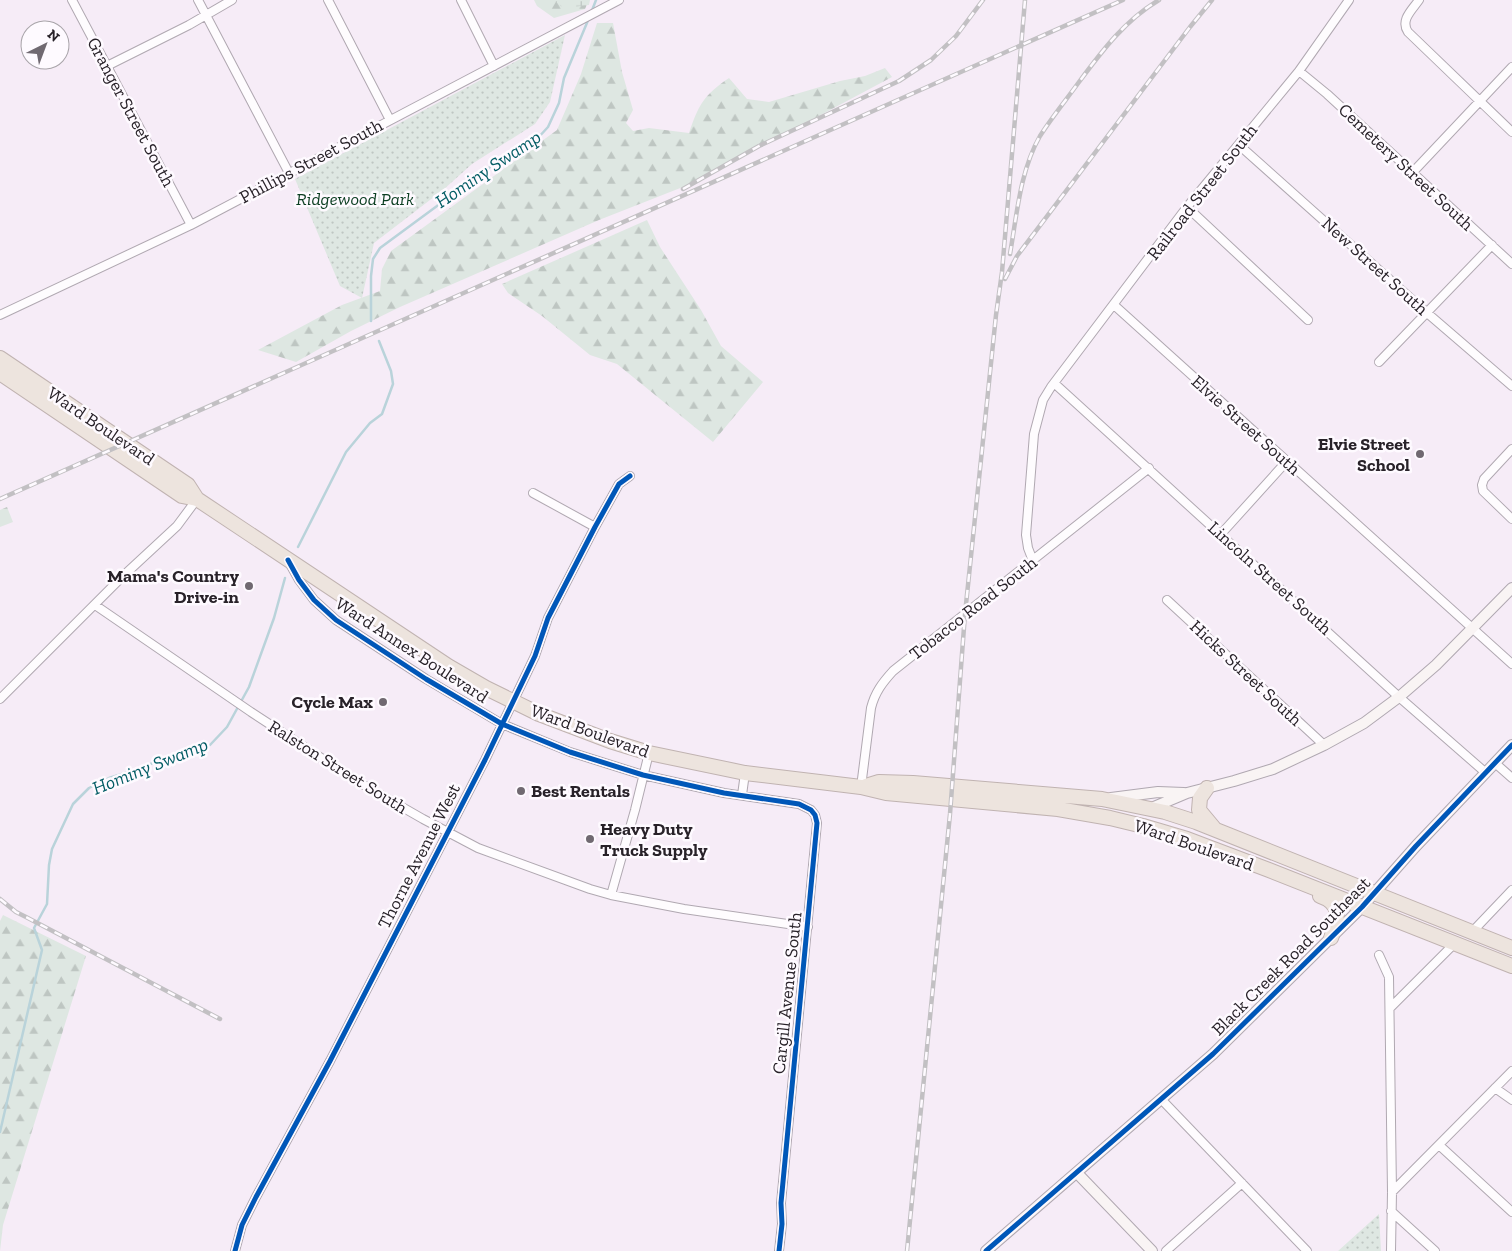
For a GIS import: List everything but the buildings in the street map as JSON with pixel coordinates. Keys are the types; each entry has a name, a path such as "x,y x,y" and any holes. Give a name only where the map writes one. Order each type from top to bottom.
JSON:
{"highway":[{"name":"Ward Boulevard","path":"0,358 188,485 197,499"},
{"name":"Ward Boulevard","path":"0,373 182,496 197,499 448,666 513,702 582,731 649,753 745,773 861,787 886,793 1058,809 1118,820 1187,839 1304,884 1368,900 1472,932 1512,949"},
{"name":"Ward Boulevard","path":"861,787 879,782 914,783 1102,799 1150,809 1216,830 1368,900 1455,943 1512,966"},
{"path":"1207,788 1200,798 1199,810 1216,830"},
{"path":"1118,820 1150,809"},
{"path":"1207,847 1259,858 1495,948 1512,949"},
{"path":"1304,884 1311,892 1328,899 1336,908 1337,920 1331,938"}],"street":[{"name":"Granger Street South","path":"72,0 191,225"},
{"path":"198,0 289,173"},
{"path":"107,66 206,16 232,0"},
{"path":"328,0 390,120"},
{"path":"461,0 494,66"},
{"name":"Phillips Street South","path":"0,315 191,225 619,0"},
{"name":"Railroad Street South","path":"1033,561 1026,535 1034,434 1043,400 1187,207 1298,70 1349,0"},
{"path":"1419,0 1405,22 1405,28 1512,132"},
{"path":"1412,173 1512,67"},
{"name":"Cemetery Street South","path":"1298,70 1327,94 1512,264"},
{"name":"New Street South","path":"1239,145 1512,386"},
{"path":"1187,207 1308,320"},
{"path":"1378,362 1492,245"},
{"name":"Elvie Street South","path":"1114,305 1512,664"},
{"name":"Lincoln Street South","path":"1054,383 1486,773"},
{"path":"1512,449 1484,479 1482,485 1483,491 1512,519"},
{"path":"1221,534 1286,461"},
{"name":"Tobacco Road South","path":"861,787 871,708 882,683 893,671 1148,468"},
{"name":"Thorne Avenue West","path":"235,1251 242,1225 256,1197 330,1061 513,702 535,656 548,618 595,526 619,484 630,476"},
{"path":"533,493 595,526"},
{"path":"0,699 176,526 197,499"},
{"name":"Ward Annex Boulevard","path":"288,560 298,580 314,600 336,620 426,680 502,724 570,752 643,775 742,795"},
{"path":"1150,809 1187,793 1273,769 1324,746 1364,722 1400,697 1436,665 1512,588"},
{"name":"Hicks Street South","path":"1168,600 1324,746"},
{"name":"Ralston Street South","path":"95,605 251,712 355,780 478,848 590,889 684,909 808,927"},
{"name":"Black Creek Road Southeast","path":"986,1251 1212,1054 1331,938 1512,746"},
{"path":"611,894 649,753"},
{"path":"1496,763 1512,778"},
{"path":"742,795 745,773"},
{"path":"1102,799 1158,792 1187,793"},
{"name":"Cargill Avenue South","path":"742,795 799,804 811,810 815,815 817,823 781,1203 782,1224 779,1251"},
{"path":"1472,932 1512,890"},
{"path":"1390,1008 1455,943"},
{"path":"1379,955 1389,976 1391,1251"},
{"path":"1392,1192 1512,1071"},
{"path":"1495,1088 1512,1100"},
{"path":"1161,1099 1307,1251"},
{"path":"1439,1145 1512,1212"},
{"path":"1077,1173 1152,1251"},
{"path":"1166,1251 1242,1184"},
{"path":"1391,1211 1435,1251"}],"green space":[{"path":"534,0 589,0 585,9 554,18 537,6"},
{"path":"554,0 590,0 589,5 563,8"},
{"path":"597,23 613,23 622,72 633,110 626,123 633,131 649,128 689,133 703,101 729,78 747,99 769,102 840,81 865,76 885,68 892,77 693,183 599,220 400,307 351,331 296,362 258,350 342,305 380,291 382,269 391,251 557,130 581,74"},
{"name":"Ridgewood Park","path":"565,35 550,102 535,124 472,164 443,190 374,243 362,298 340,286 295,179"},
{"path":"647,220 660,247 701,310 721,346 763,382 713,442 617,364 590,355 542,316 508,293 502,284"},
{"path":"7,507 13,522 0,527 0,510"},
{"path":"3,915 86,956 3,1225 0,1251 0,921"},
{"path":"1379,1214 1381,1251 1338,1251"}],"waterway":[{"name":"Hominy Swamp","path":"591,13 596,0"},
{"name":"Hominy Swamp","path":"371,321 373,259 380,248 437,206 469,179 481,178 493,163 537,139 548,127 559,103 564,78 589,18"},
{"name":"Hominy Swamp","path":"298,547 346,452 370,423 382,414 393,384 391,371 379,341"},
{"name":"Hominy Swamp","path":"0,1132 42,950 34,928 47,904 49,865 52,849 73,804 89,788 109,778 141,768 176,753 210,745 227,727 249,687 274,618 285,578"}],"railway":[{"path":"683,189 759,146 899,81 931,60 956,36 983,0"},
{"path":"907,1251 950,814 965,614 1002,272 1025,0"},
{"path":"0,499 1123,0"},
{"path":"1010,254 1024,178 1033,149 1040,136 1105,48 1135,17 1159,0"},
{"path":"1005,279 1017,256 1212,0"},
{"path":"0,899 16,912 220,1019"}],"cycle path":[{"path":"235,1251 242,1225 256,1197 330,1061 485,760 535,656 548,618 619,484 630,476"},
{"path":"288,560 299,580 314,600 336,620 426,679 502,724 570,752 643,775 724,793 799,804 811,810 815,815 817,823 781,1203 782,1224 779,1251"},
{"path":"986,1251 1213,1054 1362,907 1416,846 1512,745"}],"place":[{"name":"Elvie Street School","path":"1420,454"},
{"name":"Mama's Country Drive-in","path":"249,586"},
{"name":"Cycle Max","path":"383,702"},
{"name":"Best Rentals","path":"521,791"},
{"name":"Heavy Duty Truck Supply","path":"590,839"}]}
